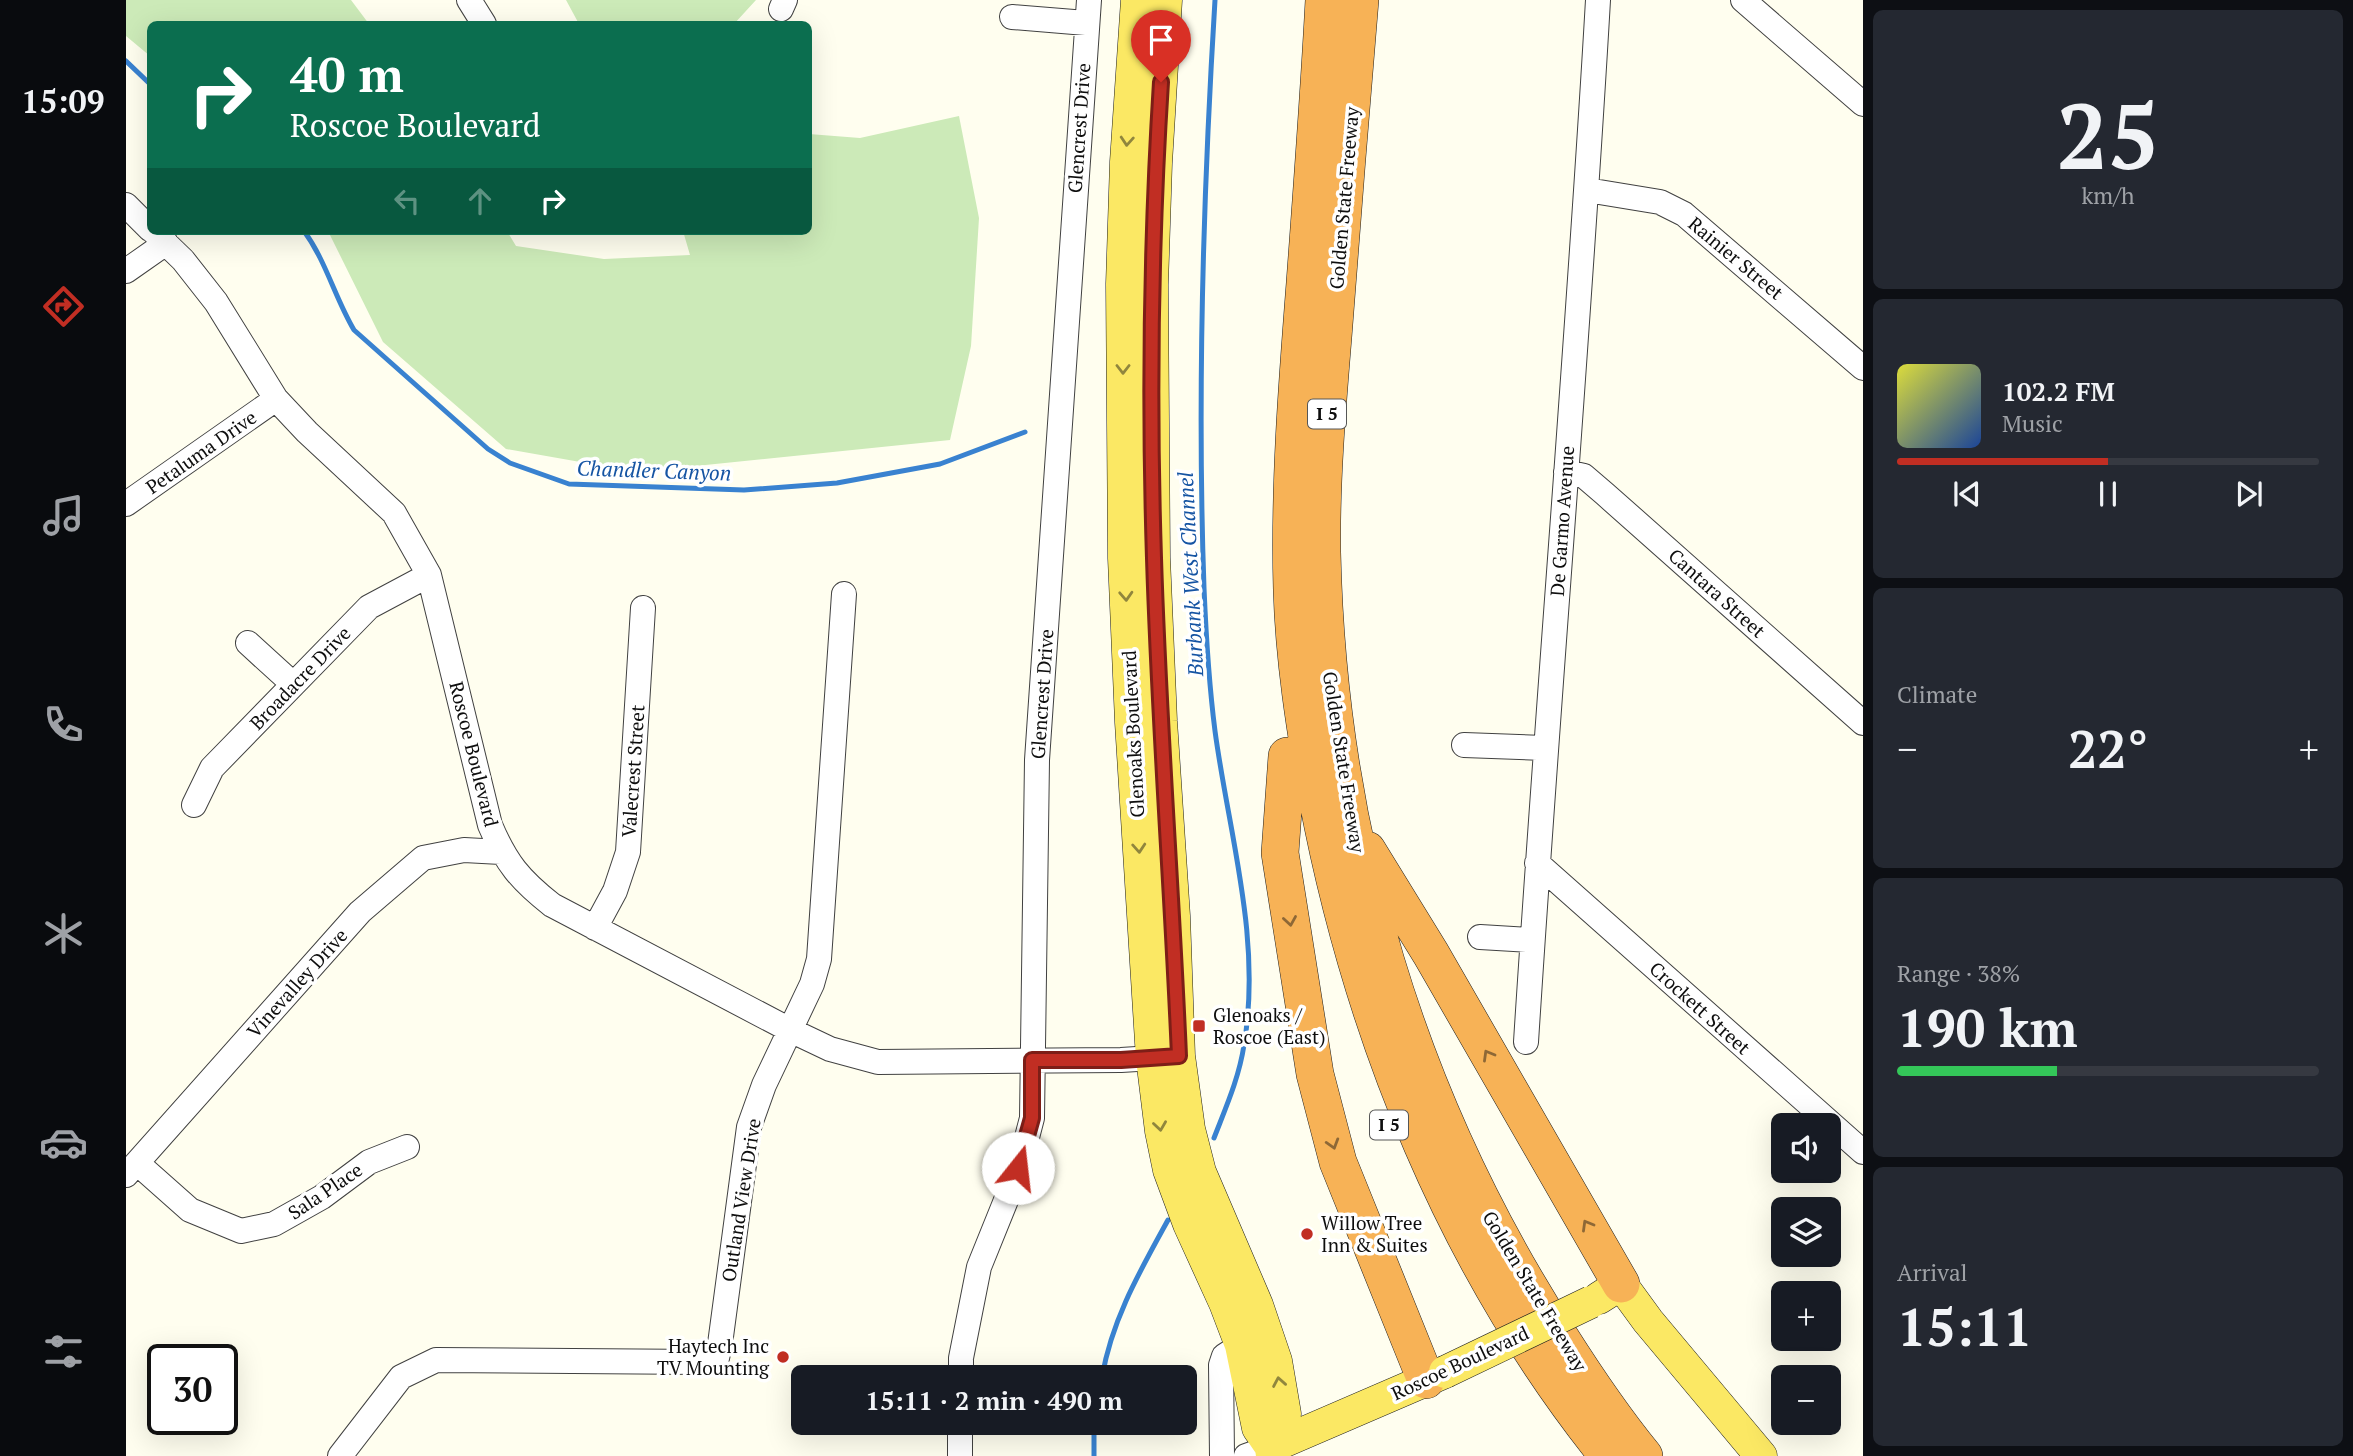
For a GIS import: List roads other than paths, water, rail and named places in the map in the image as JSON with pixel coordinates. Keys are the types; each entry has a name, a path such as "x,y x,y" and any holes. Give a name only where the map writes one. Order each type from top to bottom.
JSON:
{"highway":[{"name":"I 5","path":"1301,0 1271,522 1275,631 1287,756 1309,875 1348,1014 1396,1142 1453,1259 1520,1373 1580,1456"},
{"path":"1324,0 1297,389 1292,594 1308,748 1326,841 1349,938 1378,1034 1403,1100 1465,1238 1503,1305 1569,1407 1608,1456"},
{"path":"1339,0 1307,437 1305,557 1310,662 1322,754 1338,842 1353,909 1386,1018 1403,1067 1455,1188 1510,1294 1583,1406 1623,1456"},
{"name":"Golden State Freeway","path":"1360,0 1328,402 1322,549 1326,648 1336,737 1353,828 1382,949 1421,1068 1455,1148 1531,1292 1622,1429 1644,1456"},
{"path":"1287,756 1280,853 1315,1074 1338,1162 1435,1376"},
{"path":"1353,828 1431,954 1606,1293"}],"main road":[{"name":"Glenoaks Boulevard","path":"1137,0 1126,162 1122,284 1124,558 1131,722 1166,1057 1200,1172 1245,1273 1276,1361 1285,1414 1263,1453"},
{"name":"Glenoaks Boulevard","path":"1166,0 1152,285 1154,544 1166,1057 1161,1131 1169,1170 1189,1224 1241,1345 1263,1453"},
{"name":"Roscoe Boulevard","path":"1263,1453 1435,1376 1606,1293"},
{"path":"1606,1293 1648,1321 1762,1456"}],"street":[{"path":"470,0 482,21"},
{"name":"De Garmo Avenue","path":"1526,1042 1544,748 1587,190 1598,0"},
{"path":"1743,0 1863,104"},
{"path":"1012,17 1087,12"},
{"name":"Glencrest Drive","path":"961,1365 979,1267 1018,1168 1032,1118 1037,760 1087,12"},
{"name":"Rainier Street","path":"1587,190 1660,202 1684,214 1863,368"},
{"name":"Roscoe Boulevard","path":"126,205 147,225"},
{"path":"126,271 155,235"},
{"name":"Roscoe Boulevard","path":"157,235 183,260 216,302 276,399 307,432 394,513 429,575 490,825 501,852 527,885 552,905 790,1030 831,1049 878,1062 1166,1057"},
{"name":"Petaluma Drive","path":"126,504 276,399"},
{"name":"Cantara Street","path":"1566,472 1584,476 1863,723"},
{"name":"Broadacre Drive","path":"194,805 212,768 369,607 429,575"},
{"name":"Outland View Drive","path":"340,1456 401,1377 436,1360 703,1362 717,1358 749,1127 764,1085 812,984 820,960 844,594"},
{"name":"Valecrest Street","path":"595,928 615,891 628,852 643,608"},
{"path":"248,643 293,684"},
{"path":"1464,745 1544,748"},
{"name":"Vinevalley Drive","path":"132,1169 360,912 423,858 464,850 501,852"},
{"name":"Crockett Street","path":"1537,863 1863,1152"},
{"path":"1480,937 1532,940"},
{"name":"Sala Place","path":"132,1169 190,1210 241,1231 274,1224 322,1197 369,1162 407,1147"},
{"path":"1222,1456 1220,1377 1224,1356 1241,1345"},
{"path":"960,1435 960,1456"}],"waterway":[{"name":"Burbank West Channel","path":"1214,1138 1242,1057 1249,966 1242,887 1213,713 1204,588 1202,294 1215,0"},
{"name":"Chandler Canyon","path":"126,61 147,81"},
{"name":"Chandler Canyon","path":"307,235 354,330 488,449 510,463 569,484 744,490 837,483 940,464 1025,432"},
{"name":"Burbank West Channel","path":"1105,1365 1120,1315 1168,1220"},
{"name":"Burbank West Channel","path":"1094,1435 1094,1456"}],"place":[{"name":"Glenoaks / Roscoe (East)","path":"1199,1026"},
{"name":"Willow Tree Inn & Suites","path":"1307,1234"},
{"name":"Haytech Inc TV Mounting","path":"783,1357"}]}
